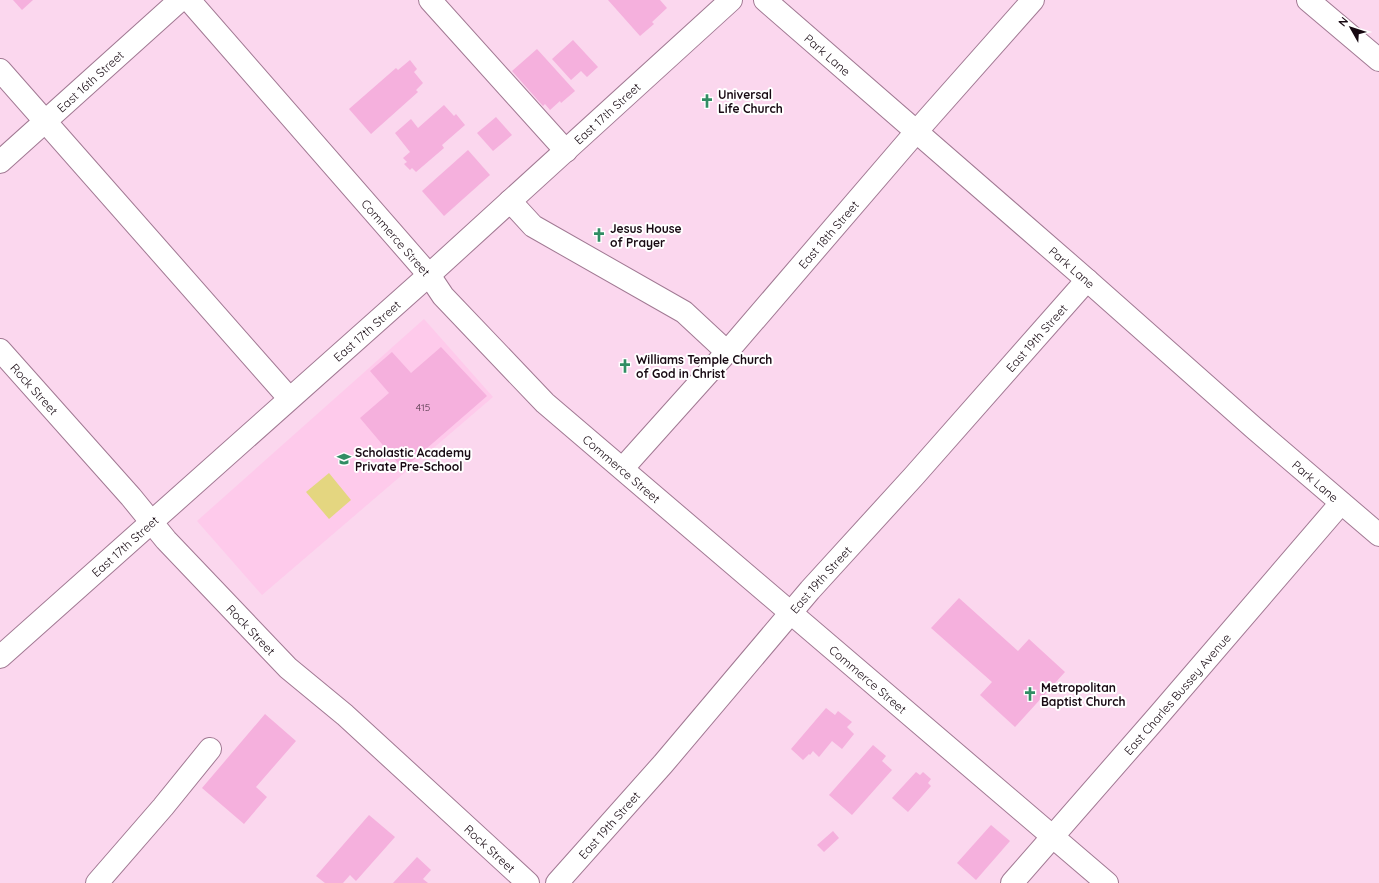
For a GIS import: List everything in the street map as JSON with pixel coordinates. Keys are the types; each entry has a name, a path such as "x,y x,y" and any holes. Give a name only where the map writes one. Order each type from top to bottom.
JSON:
{"street":[{"name":"East 16th Street","path":"0,162 180,0"},
{"name":"Commerce Street","path":"189,0 429,275 443,296 545,403 623,468 1107,883"},
{"path":"430,0 566,151"},
{"name":"East 17th Street","path":"0,657 152,523 289,398 429,275 731,0"},
{"name":"Park Lane","path":"765,0 1379,535"},
{"name":"East 18th Street","path":"623,468 727,352 916,132 1033,0"},
{"path":"1308,0 1379,60"},
{"path":"0,70 289,398"},
{"path":"510,201 533,226 684,312 727,352"},
{"name":"East 19th Street","path":"557,883 662,764 791,613 1088,280"},
{"name":"Rock Street","path":"0,350 131,498 166,540 288,668 345,715 528,883"},
{"name":"East Charles Bussey Avenue","path":"1012,883 1341,503"},
{"path":"97,883 163,807 210,749"}],"shaded area":[{"name":"Scholastic Academy Private Pre-School","path":"424,319 493,397 262,595 197,521"},
{"path":"329,473 351,500 329,519 306,492"}],"building":[{"path":"13,0 33,0 22,10"},
{"path":"608,0 660,0 667,8 652,22 654,24 640,36"},
{"path":"573,40 598,67 587,77 581,71 571,80 552,59"},
{"path":"537,49 575,91 550,110 545,104 543,106 512,71"},
{"path":"410,60 417,69 414,72 423,83 416,90 418,92 371,134 349,109 396,68 398,70"},
{"path":"444,105 454,116 456,114 465,125 442,145 444,148 416,172 412,168 410,170 404,164 407,162 403,158 410,152 395,133 411,119 418,128"},
{"path":"496,117 512,135 493,151 477,133"},
{"path":"468,150 490,175 444,216 422,191"},
{"name":"Scholastic Academy Private Pre-School","path":"441,347 487,396 403,469 360,418 389,393 370,371 392,352 411,373"},
{"path":"959,598 1018,651 1029,639 1065,672 1015,727 980,695 992,682 931,628"},
{"path":"826,708 835,715 838,711 852,722 847,727 854,734 842,749 832,741 819,757 813,751 803,760 791,749"},
{"path":"265,714 296,741 256,787 267,797 244,824 202,788"},
{"path":"873,745 886,756 882,761 892,770 852,815 829,795"},
{"path":"916,772 920,775 923,772 931,779 928,783 931,786 908,812 892,798"},
{"path":"369,815 395,837 356,881 350,875 343,883 325,883 316,876"},
{"path":"991,825 1010,841 976,880 957,863"},
{"path":"833,831 839,838 824,852 817,845"},
{"path":"417,857 431,870 423,879 428,883 393,883"}],"place":[{"name":"Universal Life Church","path":"707,101"},
{"name":"Jesus House of Prayer","path":"599,235"},
{"name":"Williams Temple Church of God in Christ","path":"625,366"},
{"name":"Scholastic Academy Private Pre-School","path":"344,459"},
{"name":"Metropolitan Baptist Church","path":"1030,694"}]}
